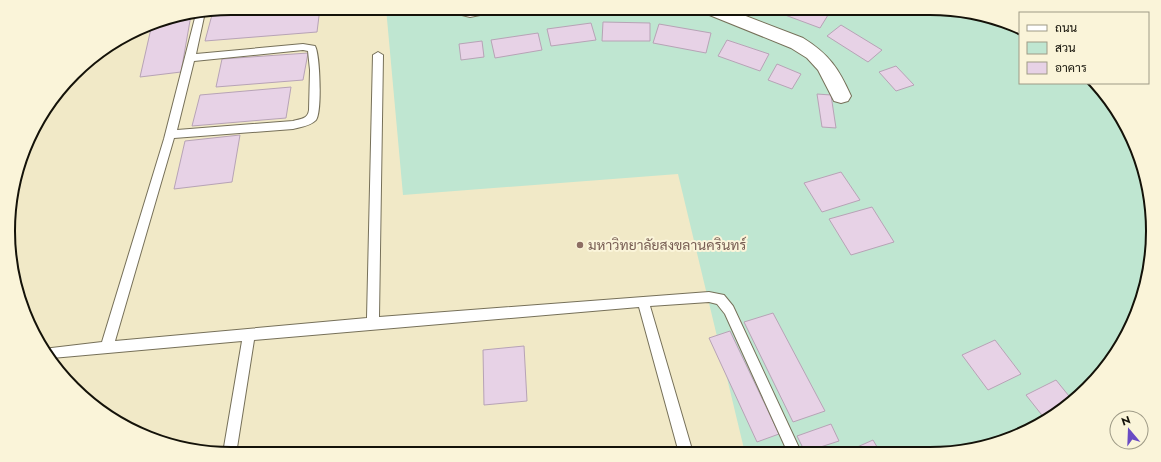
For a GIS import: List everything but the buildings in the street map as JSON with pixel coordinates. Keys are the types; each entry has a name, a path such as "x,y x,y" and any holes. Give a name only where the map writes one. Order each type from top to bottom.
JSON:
{"street":[{"path":"726,15 797,43 808,49 826,65 841,96"}],"lane":[{"path":"107,347 170,134 191,58 200,17"},
{"path":"170,134 293,125 308,121 313,116 314,51 312,48 303,47 191,58"},
{"path":"373,323 378,55"},
{"path":"52,352 373,323 644,301 702,297 716,298 723,302 729,310 792,447"},
{"path":"644,301 684,447"},
{"path":"231,447 249,335"}],"shaded area":[{"name":"มหาวิทยาลัยสงขลานครินทร์","path":"217,15 944,15 986,22 1019,34 1019,84 1088,84 1110,111 1124,135 1139,175 1146,217 1146,245 1139,287 1124,327 1110,351 1083,384 1050,411 1026,425 999,436 972,443 944,447 217,447 175,440 148,431 111,411 78,384 51,351 31,314 22,287 15,245 15,217 22,175 31,148 51,111 78,78 111,51 135,37 175,22"}],"green space":[{"path":"387,15 944,15 986,22 1019,34 1019,84 1088,84 1110,111 1130,148 1142,189 1146,217 1146,245 1142,273 1135,300 1124,327 1110,351 1083,384 1050,411 1026,425 986,440 944,447 744,447 678,174 403,195"}],"place":[{"name":"มหาวิทยาลัยสงขลานครินทร์","path":"580,245"}]}
